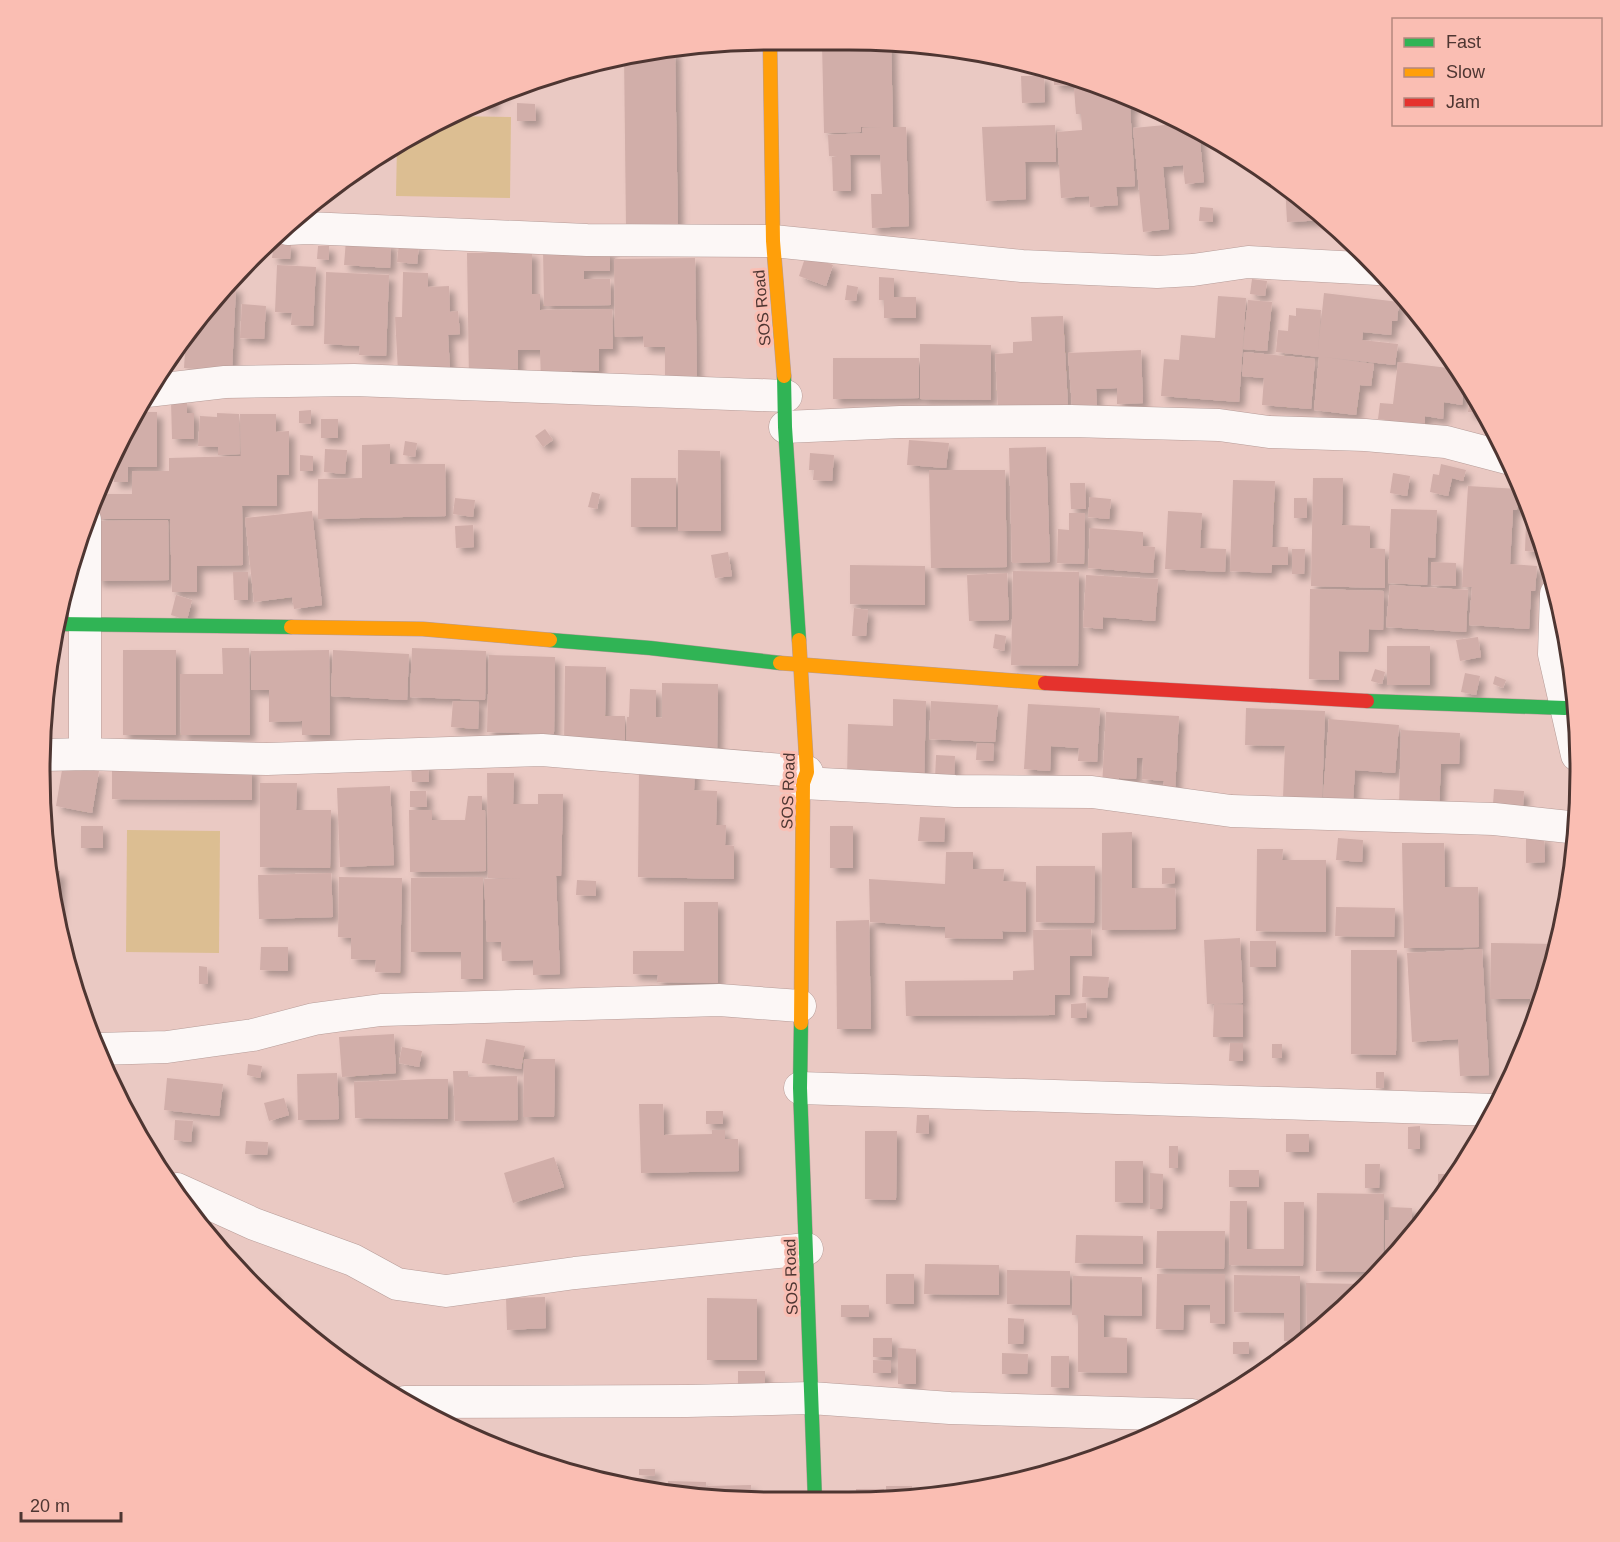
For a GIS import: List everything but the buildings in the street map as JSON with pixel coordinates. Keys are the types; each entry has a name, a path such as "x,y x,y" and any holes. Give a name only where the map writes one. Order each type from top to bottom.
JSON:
{"street":[{"name":"SOS Road","path":"770,50 773,242 786,396 805,778 800,1088 815,1492"},
{"path":"295,229 587,240 773,242 1022,266 1157,272 1193,270 1248,262 1366,268"},
{"path":"159,390 225,382 354,380 786,396"},
{"path":"786,427 900,422 1071,421 1219,425 1269,432 1365,435 1446,442 1498,456"},
{"path":"79,568 72,624 85,754"},
{"path":"1555,622 1554,654 1569,723"},
{"path":"72,624 423,629 650,648 800,666 1322,700 1565,708"},
{"path":"50,755 267,759 542,750 805,778 955,791 1092,792 1231,811 1494,819 1568,827"},
{"path":"105,1049 166,1047 253,1035 314,1019 381,1010 719,1000 800,1006"},
{"path":"800,1088 1486,1110"},
{"path":"187,1193 254,1224 353,1260 397,1284 446,1291 575,1273 807,1249"},
{"path":"421,1402 811,1398 950,1408 1175,1414"}],"shaded area":[{"path":"469,116 511,117 510,198 396,196 397,154"},
{"path":"127,830 220,831 219,953 126,952"}],"traffic: fast":[{"path":"784,376 785,427 799,640"},
{"path":"64,624 291,627"},
{"path":"550,640 650,648 780,663"},
{"path":"1367,701 1565,708"},
{"path":"801,1023 800,1088 815,1492"}],"traffic: slow":[{"path":"770,50 773,241 784,376"},
{"path":"291,627 423,629 550,640"},
{"path":"799,640 807,772 803,783 801,1023"},
{"path":"780,663 1045,683"}],"traffic: jam":[{"path":"1045,683 1367,701"}]}
